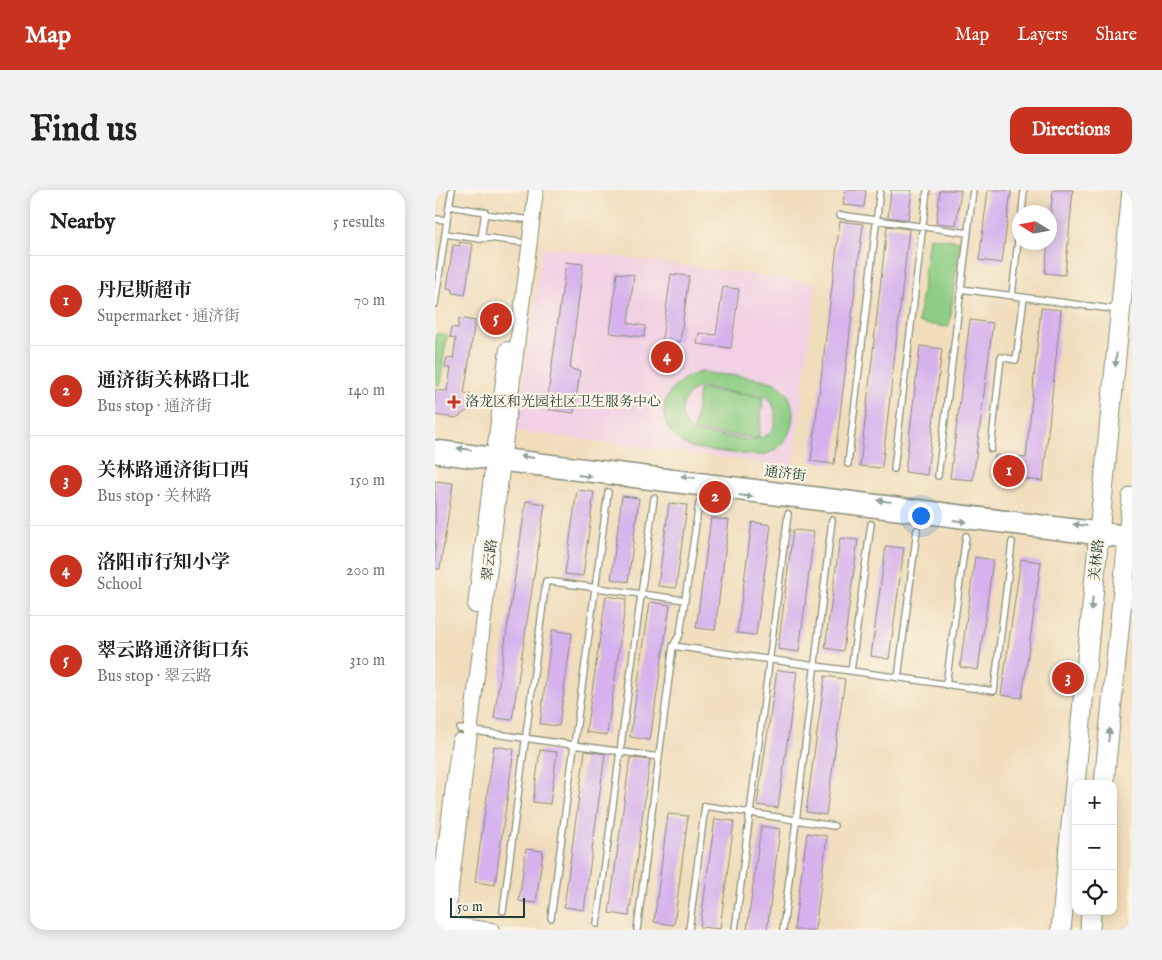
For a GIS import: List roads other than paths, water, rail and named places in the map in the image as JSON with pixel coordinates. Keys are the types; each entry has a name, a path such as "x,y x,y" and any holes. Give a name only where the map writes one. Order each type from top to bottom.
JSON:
{"main road":[{"name":"关林路","path":"1061,930 1132,190"},
{"name":"关林路","path":"1104,780 1130,537 1132,497"},
{"path":"1089,930 1091,915"}],"street":[{"name":"翠云路","path":"439,925 498,459 527,190"},
{"name":"翠云路","path":"498,459 536,190"},
{"name":"通济街","path":"435,446 498,459 1130,537"},
{"name":"通济街","path":"435,458 498,459"},
{"path":"439,925 492,930"}],"lane":[{"path":"435,304 452,190"},
{"path":"848,464 880,190"},
{"path":"894,468 927,190"},
{"path":"939,476 973,190"},
{"path":"1023,205 1024,190"},
{"path":"449,206 485,212 484,214 523,219"},
{"path":"481,237 484,214"},
{"path":"840,214 968,233"},
{"path":"435,219 447,220"},
{"path":"445,234 521,242"},
{"path":"1012,296 1017,250"},
{"path":"961,289 1121,310"},
{"path":"991,449 1001,357 1016,360 1024,297"},
{"path":"551,918 608,492"},
{"path":"597,924 655,498"},
{"path":"637,930 673,646 680,634 699,503"},
{"path":"735,930 788,514"},
{"path":"783,930 831,520"},
{"path":"851,671 871,524"},
{"path":"898,678 917,530"},
{"path":"946,685 966,536"},
{"path":"673,646 993,691 1012,542"},
{"path":"503,911 546,581 685,600"},
{"path":"465,730 659,757"},
{"path":"689,930 705,806 834,826"}],"place":[{"name":"翠云路通济街口东","path":"496,319"},
{"name":"洛阳市行知小学","path":"667,357"},
{"name":"洛龙区和光园社区卫生服务中心","path":"454,402"},
{"name":"丹尼斯超市","path":"1009,471"},
{"name":"通济街关林路口北","path":"715,497"},
{"name":"关林路通济街口西","path":"1068,678"}]}
